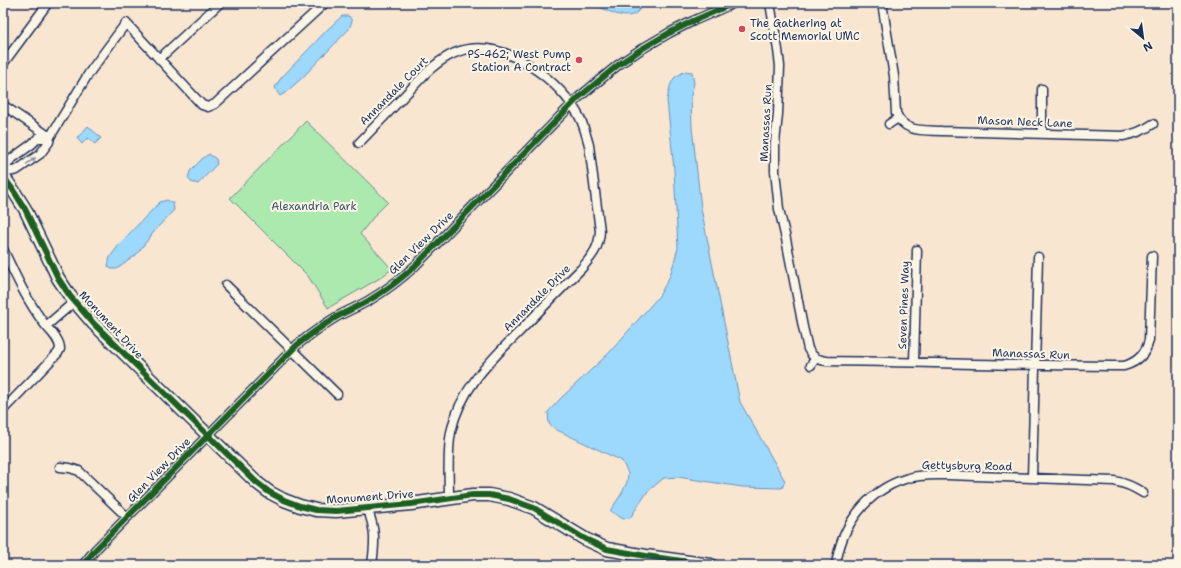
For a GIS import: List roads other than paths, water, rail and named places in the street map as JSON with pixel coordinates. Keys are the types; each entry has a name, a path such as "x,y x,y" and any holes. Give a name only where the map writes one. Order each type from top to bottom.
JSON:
{"street":[{"path":"3,64 48,3"},
{"path":"159,59 220,3"},
{"path":"3,174 17,170 40,154 49,142 50,137 89,73 126,23 202,105 208,107 213,106 325,3"},
{"name":"Glen View Drive","path":"83,565 96,549 127,517 292,350 318,329 385,290 402,277 421,260 578,98 618,65 640,50 692,20 734,3"},
{"name":"Manassas Run","path":"770,3 780,66 775,143 775,171 778,198 808,350 812,355 814,362 821,360 1035,365 1124,366 1131,364 1144,354 1149,340 1152,256"},
{"path":"882,3 894,76 896,113 898,118 889,124"},
{"name":"Annandale Court","path":"358,143 438,62 451,55 469,49 483,48 496,50 525,63 560,91 571,105"},
{"path":"1042,88 1042,134"},
{"path":"3,105 50,137"},
{"name":"Annandale Drive","path":"448,498 449,448 451,431 462,401 472,383 489,362 593,255 599,239 600,231 589,145 581,122 571,105"},
{"name":"Mason Neck Lane","path":"898,118 904,125 915,129 1123,136 1144,130 1152,124"},
{"path":"3,174 10,160 38,138 50,137"},
{"name":"Monument Drive","path":"3,174 25,209 58,278 74,302 94,324 207,435 256,482 269,492 300,506 316,510 336,511 411,504 473,495 509,499 534,508 585,539 608,549 711,565"},
{"path":"3,249 22,287 40,318 59,341 60,350 3,410"},
{"name":"Seven Pines Way","path":"914,362 917,250"},
{"path":"1032,478 1038,256"},
{"path":"226,285 337,394"},
{"path":"46,326 74,302"},
{"path":"60,467 79,471 127,517"},
{"name":"Gettysburg Road","path":"836,565 843,540 859,510 869,499 879,492 892,484 906,479 920,476 948,475 1114,481 1134,487 1143,493"},
{"path":"367,508 374,534 372,565"}],"water":[{"path":"592,3 644,3 636,13 626,16 607,11"},
{"path":"342,16 349,16 352,21 349,29 302,78 280,96 275,87 281,78"},
{"path":"685,71 692,72 694,83 691,96 692,127 701,208 740,402 785,481 782,488 742,487 678,477 664,478 648,491 630,518 623,519 610,511 622,493 627,482 628,473 622,461 557,430 549,424 548,412 609,353 659,296 670,276 678,248 674,170 667,100 670,86 674,78"},
{"path":"88,126 101,138 95,144 88,138 82,144 77,138"},
{"path":"209,154 216,159 217,164 198,184 191,182 188,178 190,171"},
{"path":"167,200 173,203 174,210 157,228 136,255 117,269 111,269 108,266 110,257 122,241 160,202"}],"place":[{"name":"The Gathering at Scott Memorial UMC","path":"742,29"},
{"name":"PS-462; West Pump Station A Contract","path":"579,60"}],"park label":[{"name":"Alexandria Park","path":"314,206"}]}
